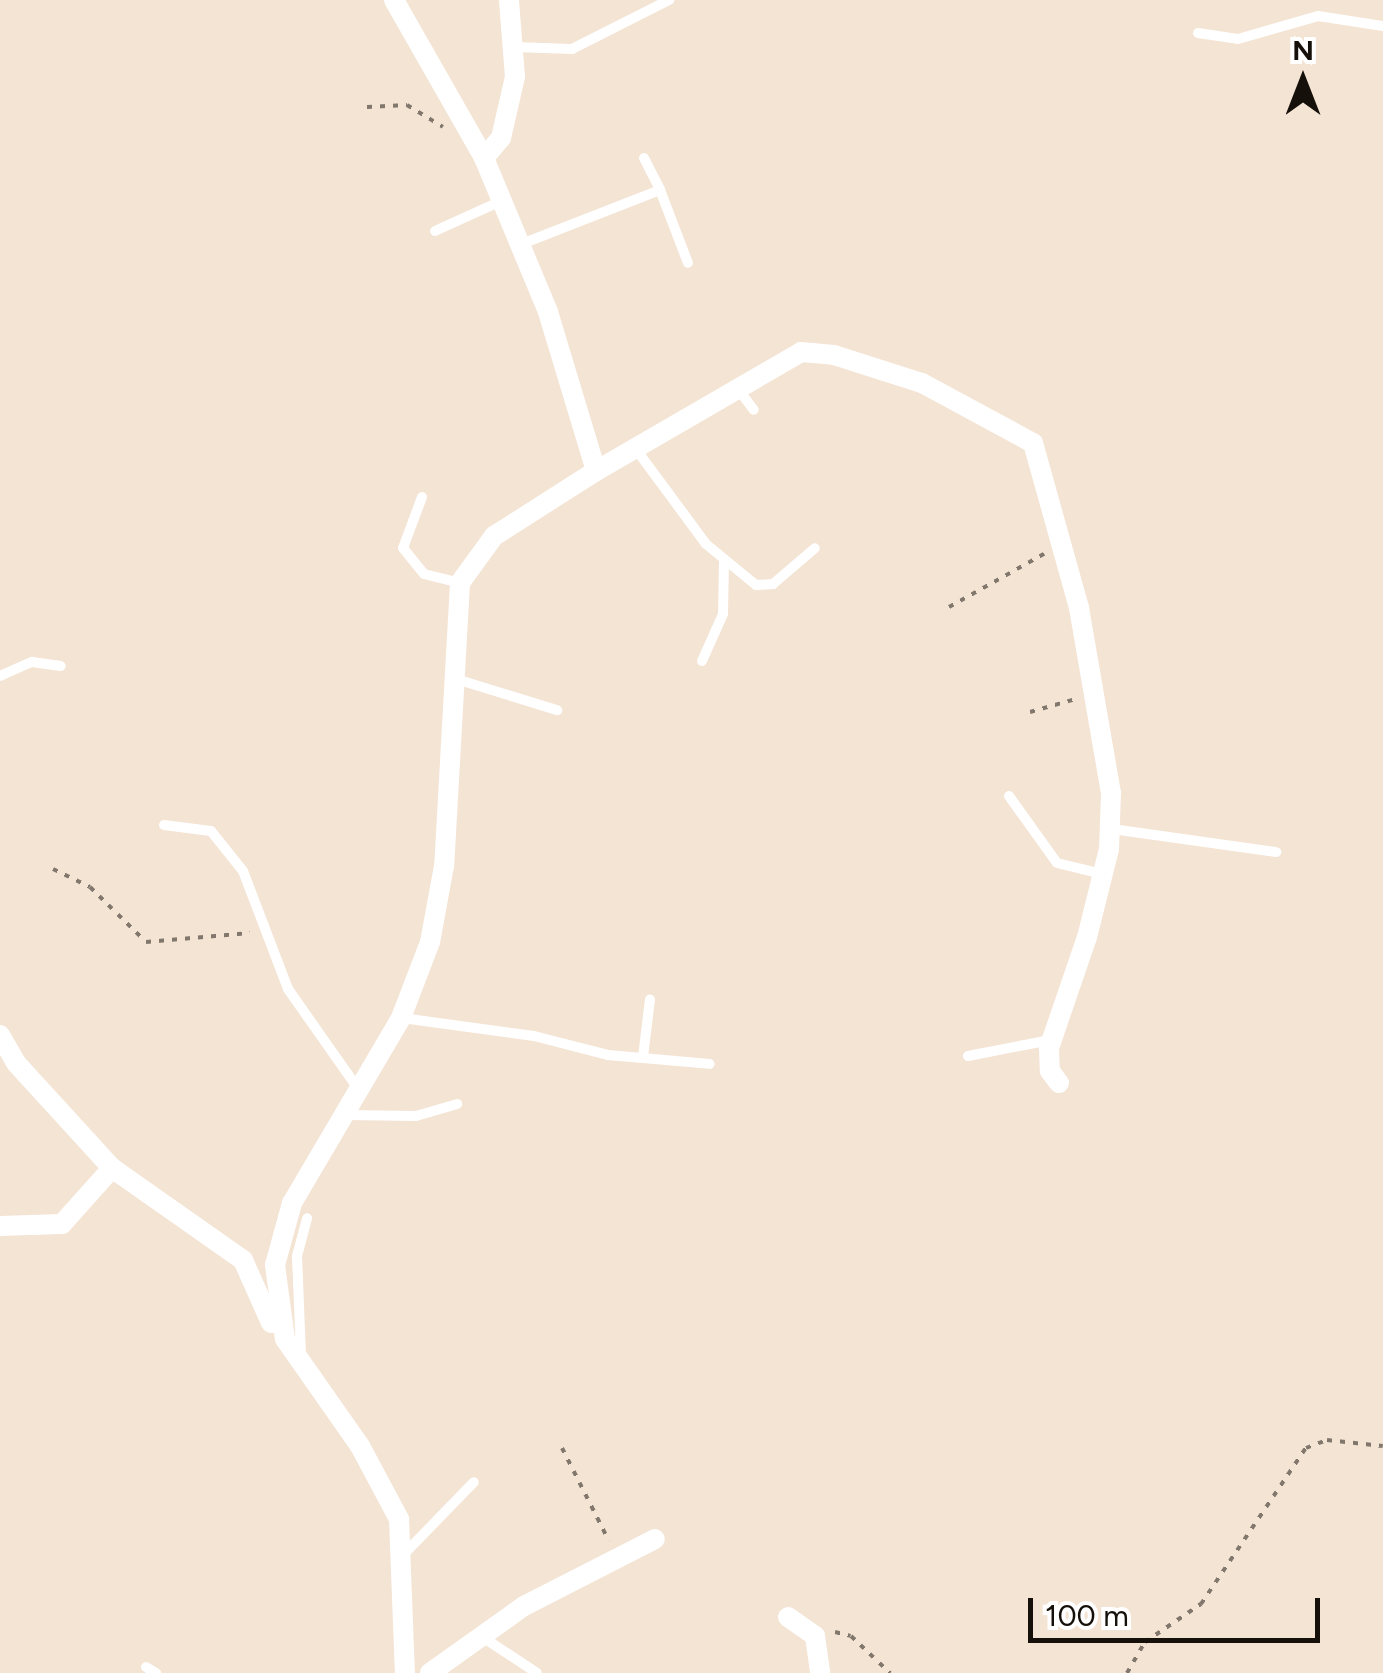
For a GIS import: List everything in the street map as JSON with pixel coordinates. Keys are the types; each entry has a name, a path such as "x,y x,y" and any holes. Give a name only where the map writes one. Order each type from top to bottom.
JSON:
{"street":[{"path":"394,0 479,150 501,201 548,312 596,470"},
{"path":"479,150 502,138 507,118 515,47 509,0"},
{"path":"297,1357 278,1314 275,1265 292,1203 401,1018 437,913 460,583 494,536 596,470 801,352 834,355 922,383 1033,444 1057,547 1074,590 1095,694 1112,828 1102,874 1051,1040 1050,1071 1060,1083"},
{"path":"0,1035 16,1062 112,1168 242,1260 297,1357 389,1497 404,1554 406,1673"},
{"path":"0,1226 62,1224 112,1168"},
{"path":"430,1673 480,1635 655,1539"},
{"path":"788,1616 816,1636 820,1673"}],"lane":[{"path":"515,47 572,49 669,0"},
{"path":"1198,32 1238,39 1318,16 1383,26"},
{"path":"644,158 688,263"},
{"path":"518,245 660,190"},
{"path":"435,231 501,201"},
{"path":"737,388 754,410"},
{"path":"635,448 724,561 762,586 815,548"},
{"path":"422,497 404,548 424,574 460,583"},
{"path":"702,661 723,614 724,561"},
{"path":"0,676 32,662 61,666"},
{"path":"456,679 557,710"},
{"path":"1009,796 1057,863 1102,874"},
{"path":"164,825 211,830 251,884 265,933 288,989 357,1087"},
{"path":"1112,828 1276,852"},
{"path":"644,1057 650,999"},
{"path":"401,1018 710,1064"},
{"path":"968,1056 1051,1040"},
{"path":"342,1115 416,1116 457,1104"},
{"path":"297,1357 297,1256 306,1218"},
{"path":"404,1554 474,1482"},
{"path":"480,1635 536,1673"}],"path":[{"path":"367,108 407,105 479,150"},
{"path":"949,607 1057,547"},
{"path":"1030,712 1095,694"},
{"path":"53,869 90,886 146,942 265,933"},
{"path":"1127,1673 1145,1642 1200,1604 1306,1448 1327,1440 1383,1446"},
{"path":"562,1448 617,1559"},
{"path":"816,1636 851,1636 890,1673"}]}
